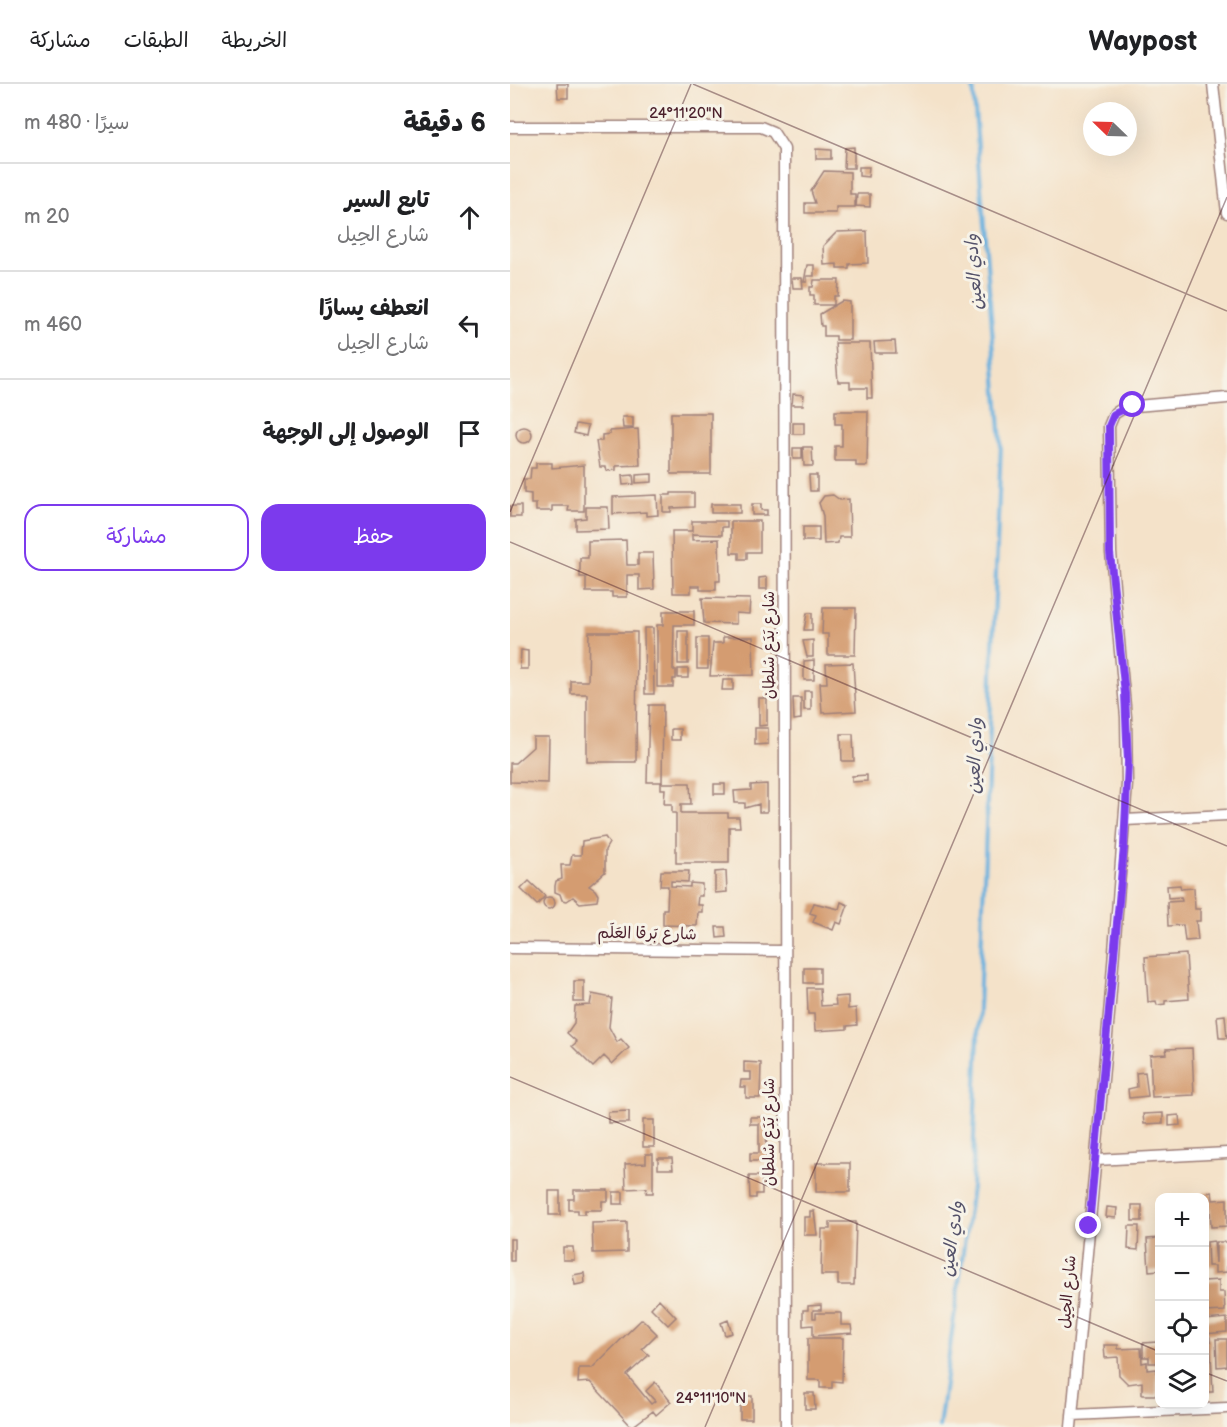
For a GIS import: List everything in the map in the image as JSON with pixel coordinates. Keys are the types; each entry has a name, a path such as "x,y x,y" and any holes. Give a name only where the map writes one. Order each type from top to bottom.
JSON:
{"street":[{"path":"1213,84 1227,213"},
{"name":"شارع بَدَع سُلطان","path":"510,128 761,127 778,137 784,149 786,1427"},
{"name":"شارع الحِيل","path":"1071,1427 1125,820 1128,739 1110,553 1111,419 1119,409 1133,405 1227,398"},
{"path":"1125,820 1227,815"},
{"name":"شارع بَرقا العَلَم","path":"510,948 784,951"},
{"path":"1096,1160 1227,1153"},
{"path":"1072,1415 1227,1408"}],"building":[{"path":"557,84 568,84 568,98 558,98"},
{"path":"854,147 854,168 844,168 845,148"},
{"path":"816,149 831,150 831,159 816,159"},
{"path":"859,167 869,167 868,177 859,176"},
{"path":"824,171 850,172 850,194 855,194 855,207 836,207 836,213 805,213 805,203 815,203 811,191"},
{"path":"857,194 870,194 870,207 856,206"},
{"path":"867,231 868,263 849,264 849,268 837,268 837,264 824,265 823,246 837,232"},
{"path":"807,265 814,265 814,276 807,276 807,282 804,282"},
{"path":"792,278 802,278 803,288 793,288"},
{"path":"814,280 839,280 838,296 834,296 834,305 814,305 814,295 810,295 810,287 813,287"},
{"path":"842,301 850,302 850,340 836,340 836,336 824,336 824,326 821,326 820,314"},
{"path":"895,341 896,353 875,353 874,342"},
{"path":"835,343 870,343 872,398 867,398 867,388 850,388 850,382 838,382"},
{"path":"793,394 804,395 803,405 792,405"},
{"path":"835,411 868,411 867,466 856,466 856,461 835,461 835,446 842,446 842,424 835,424"},
{"path":"671,413 711,413 711,474 671,474"},
{"path":"622,417 633,417 633,428 623,428"},
{"path":"793,423 804,423 804,434 793,434"},
{"path":"576,424 588,426 586,436 574,433"},
{"path":"524,427 530,429 532,435 530,441 524,443 518,441 516,435 518,429"},
{"path":"638,429 640,465 616,466 616,470 607,471 606,467 600,467 596,441 602,441 602,435 610,434 610,431"},
{"path":"803,447 812,447 813,466 804,466"},
{"path":"793,448 802,448 802,459 793,459"},
{"path":"536,463 552,463 552,468 584,465 584,511 568,511 569,506 552,506 552,511 536,511 536,504 531,504 531,494 524,493 524,479 530,479 531,468 536,468"},
{"path":"652,474 652,482 636,483 636,475"},
{"path":"633,475 634,484 623,485 622,476"},
{"path":"809,475 817,475 817,491 810,491"},
{"path":"671,493 694,493 694,507 671,508 671,512 663,512 663,495 671,495"},
{"path":"657,495 658,515 646,516 646,512 613,514 613,497"},
{"path":"833,495 840,500 849,499 850,537 839,537 838,543 824,544 823,516 819,503 824,496"},
{"path":"711,504 740,504 740,513 711,513"},
{"path":"752,504 761,504 761,510 767,510 767,515 752,515"},
{"path":"510,506 521,506 521,517 510,517"},
{"path":"586,507 608,507 609,529 576,530 576,519 586,518"},
{"path":"692,521 727,521 727,527 722,527 722,535 692,534 692,540 719,539 720,581 716,581 716,590 700,590 700,586 691,586 691,593 673,593 672,531 692,531"},
{"path":"731,521 760,521 760,552 747,552 747,559 739,559 739,553 731,553"},
{"path":"803,527 819,527 819,541 803,541"},
{"path":"626,540 627,565 638,565 638,553 653,553 654,589 639,590 639,575 627,575 627,597 612,597 612,592 586,592 586,577 580,577 580,558 588,558 588,541"},
{"path":"767,577 767,589 759,589 759,578"},
{"path":"702,598 750,599 749,614 736,613 736,624 704,623"},
{"path":"823,608 856,608 855,655 828,655 828,634 822,634"},
{"path":"663,611 694,611 694,625 674,625 673,670 676,670 676,679 673,679 673,687 657,687 657,625 663,625"},
{"path":"807,613 812,613 812,630 804,630"},
{"path":"644,628 653,628 654,694 645,694"},
{"path":"678,631 688,631 688,664 678,664"},
{"path":"589,632 637,632 636,762 587,762 587,694 571,694 571,681 588,681"},
{"path":"723,637 753,637 754,675 710,676 713,643 723,643"},
{"path":"697,638 708,638 708,669 697,669"},
{"path":"813,640 813,657 807,657 803,641"},
{"path":"521,650 528,651 528,669 520,669"},
{"path":"814,660 814,680 804,680 804,661"},
{"path":"853,663 856,711 822,713 820,683 827,683 826,664"},
{"path":"678,669 688,669 688,678 678,678"},
{"path":"723,680 733,680 733,690 722,690"},
{"path":"804,691 811,691 811,710 804,710"},
{"path":"759,698 767,698 767,725 759,726"},
{"path":"793,698 801,698 801,719 794,720"},
{"path":"649,705 663,705 662,782 647,782"},
{"path":"755,728 768,728 768,744 755,745"},
{"path":"671,729 680,729 680,740 671,740"},
{"path":"841,734 853,734 854,761 842,761"},
{"path":"533,737 549,737 548,783 510,782 510,763 515,763 533,747"},
{"path":"867,775 867,781 852,782 852,776"},
{"path":"661,783 690,783 691,804 681,804 681,813 728,813 728,817 739,817 740,827 729,827 729,863 676,863 676,813 672,813 672,804 664,804 665,789 661,789"},
{"path":"714,784 725,784 725,794 714,794"},
{"path":"767,784 767,812 759,812 759,804 745,808 745,803 735,803 734,791 751,790 751,785"},
{"path":"605,837 609,843 605,850 605,872 589,886 598,895 597,901 580,903 573,897 567,901 562,900 560,894 555,892 556,881 562,879 561,865 570,865 572,855 581,855 582,841"},
{"path":"661,871 689,871 688,882 671,881 671,886 690,887 690,883 702,884 702,896 698,896 697,905 702,905 702,912 698,912 697,926 663,925 663,909 667,909 668,886 660,886"},
{"path":"726,871 727,892 715,893 715,872"},
{"path":"529,881 545,896 537,905 521,889"},
{"path":"1180,885 1181,889 1194,888 1195,909 1200,909 1200,921 1196,921 1198,940 1185,941 1183,925 1168,926 1167,902 1182,901 1181,897 1168,898 1167,886"},
{"path":"551,897 555,903 551,909 547,909 543,901"},
{"path":"841,902 848,905 841,924 836,922 833,930 813,922 816,915 810,913 814,903 839,909"},
{"path":"716,927 725,927 726,937 717,938"},
{"path":"1186,954 1189,999 1165,1001 1165,1004 1157,1005 1156,1001 1148,1002 1145,957"},
{"path":"804,968 820,968 820,983 804,983"},
{"path":"574,981 584,981 584,1002 574,1002"},
{"path":"807,988 820,988 821,1006 836,1005 835,997 848,996 848,1009 856,1008 857,1025 847,1026 847,1029 815,1031 814,1014 808,1014"},
{"path":"592,994 612,998 609,1027 617,1042 621,1039 629,1048 612,1064 604,1056 593,1067 572,1046 577,1042 567,1033 574,1023 575,1006 590,1005"},
{"path":"1225,1015 1227,1038 1219,1038 1217,1016"},
{"path":"1192,1048 1194,1095 1152,1097 1150,1055 1167,1054 1166,1049"},
{"path":"744,1062 761,1063 760,1098 746,1098 746,1087 740,1087 741,1080 751,1080 751,1072 744,1072"},
{"path":"1145,1072 1148,1096 1129,1098 1128,1089 1137,1087 1136,1073"},
{"path":"629,1111 629,1123 608,1123 608,1112"},
{"path":"1163,1113 1163,1123 1144,1124 1143,1114"},
{"path":"1179,1115 1180,1125 1169,1126 1169,1116"},
{"path":"750,1117 767,1117 766,1161 750,1161 750,1153 759,1153 759,1124 750,1124"},
{"path":"643,1120 654,1120 654,1147 643,1147"},
{"path":"646,1154 653,1154 653,1193 646,1193 647,1188 626,1189 625,1164 646,1163"},
{"path":"658,1158 672,1158 673,1169 658,1169"},
{"path":"816,1163 850,1163 850,1192 816,1192"},
{"path":"749,1176 762,1176 762,1194 756,1194 756,1198 750,1198"},
{"path":"574,1190 608,1190 608,1201 602,1201 602,1210 585,1210 585,1214 578,1214 578,1210 569,1210 569,1199 574,1199"},
{"path":"549,1191 560,1191 560,1215 549,1215"},
{"path":"613,1192 623,1192 623,1204 613,1204"},
{"path":"1212,1192 1213,1200 1227,1199 1227,1226 1211,1227 1209,1193 1204,1193"},
{"path":"1132,1205 1142,1205 1142,1221 1132,1221"},
{"path":"1107,1207 1117,1208 1116,1218 1106,1217"},
{"path":"810,1211 814,1211 817,1235 804,1235 804,1217 810,1217"},
{"path":"627,1222 627,1252 593,1253 592,1223"},
{"path":"830,1222 856,1222 854,1285 838,1285 838,1275 821,1275 822,1229 830,1229"},
{"path":"1129,1226 1139,1226 1138,1250 1128,1249"},
{"path":"1155,1238 1155,1270 1149,1271 1147,1239"},
{"path":"510,1239 514,1239 514,1261 510,1261"},
{"path":"1214,1241 1216,1263 1216,1242 1227,1242 1227,1272 1215,1273 1215,1266 1209,1266 1209,1242"},
{"path":"563,1247 573,1247 574,1260 563,1260"},
{"path":"584,1273 585,1283 575,1285 573,1275"},
{"path":"1219,1280 1219,1292 1224,1292 1225,1311 1209,1312 1209,1281"},
{"path":"659,1299 676,1317 668,1325 651,1308"},
{"path":"821,1305 821,1310 813,1310 813,1318 816,1318 816,1313 841,1313 841,1325 851,1325 852,1333 813,1336 813,1325 803,1326 803,1310 808,1310 808,1306"},
{"path":"1227,1318 1227,1332 1209,1334 1209,1320"},
{"path":"642,1319 657,1334 642,1349 649,1355 627,1375 651,1404 655,1401 646,1391 655,1382 671,1402 656,1415 653,1411 632,1427 590,1382 578,1383 579,1368 592,1368"},
{"path":"728,1320 732,1333 725,1335 721,1323"},
{"path":"1209,1337 1210,1337 1213,1392 1209,1392"},
{"path":"808,1338 843,1338 842,1382 832,1381 832,1388 820,1388 820,1380 808,1380"},
{"path":"1216,1339 1227,1339 1227,1366 1217,1367"},
{"path":"1155,1342 1155,1363 1149,1363 1149,1357 1143,1357 1143,1343"},
{"path":"1104,1345 1118,1345 1118,1349 1141,1348 1142,1363 1147,1362 1147,1370 1155,1369 1155,1395 1142,1395 1142,1382 1128,1384 1119,1375 1118,1357 1105,1358"},
{"path":"805,1393 814,1393 815,1409 805,1409"},
{"path":"740,1396 752,1396 752,1419 740,1419"}],"waterway":[{"name":"وادي العين","path":"939,1427 972,1187 1001,443 973,84"}],"route":[{"path":"1089,1226 1124,847 1128,762 1125,694 1110,553 1109,426 1111,419 1119,409 1133,405"}]}
